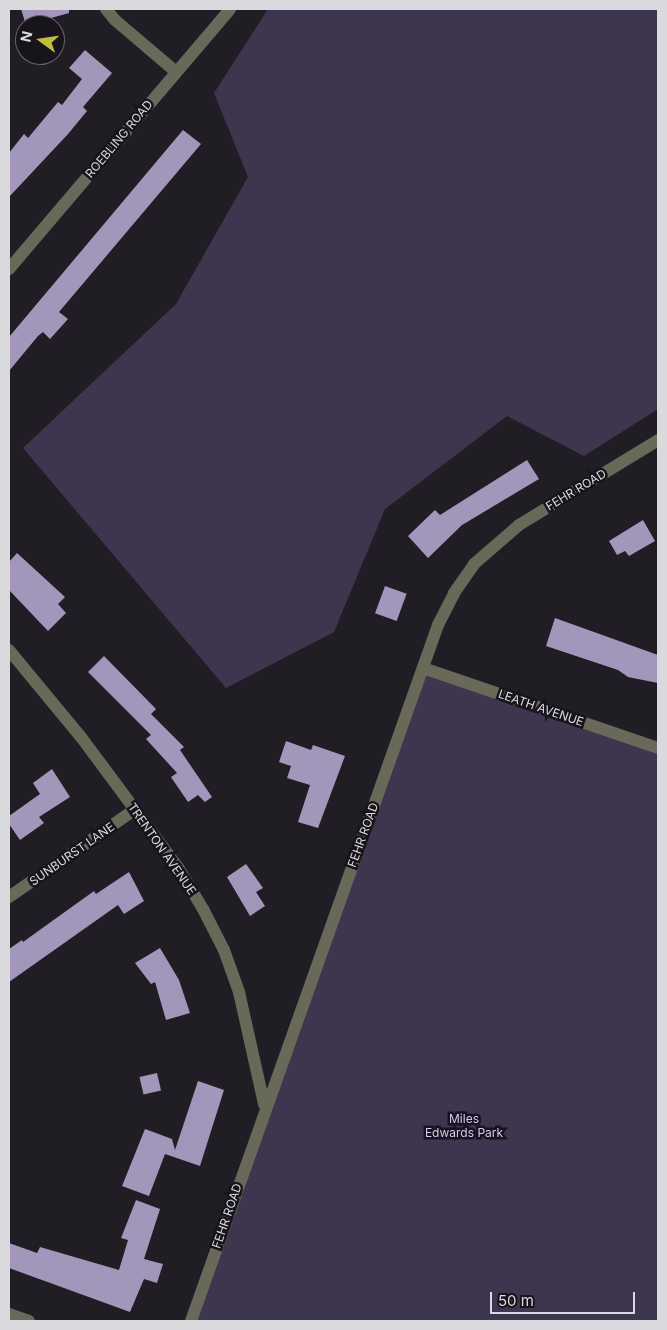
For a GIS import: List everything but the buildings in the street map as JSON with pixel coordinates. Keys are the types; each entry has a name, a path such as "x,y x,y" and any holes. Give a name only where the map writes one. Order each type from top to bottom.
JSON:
{"street":[{"path":"106,9 115,20 176,72"},
{"name":"ROEBLING ROAD","path":"9,269 230,9"},
{"name":"FEHR ROAD","path":"190,1321 438,625 474,564 519,525 658,440"},
{"name":"TRENTON AVENUE","path":"9,650 82,737 179,869 224,950 253,1045 265,1107"},
{"name":"LEATH AVENUE","path":"423,668 658,748"},
{"name":"SUNBURST LANE","path":"9,897 134,810"},
{"path":"9,1314 29,1321"}],"green space":[{"path":"268,9 658,9 658,409 584,456 507,416 385,509 334,632 226,688 23,448 176,304 248,177 214,93"},
{"name":"Miles Edwards Park","path":"423,668 658,748 658,1321 191,1321"}]}
